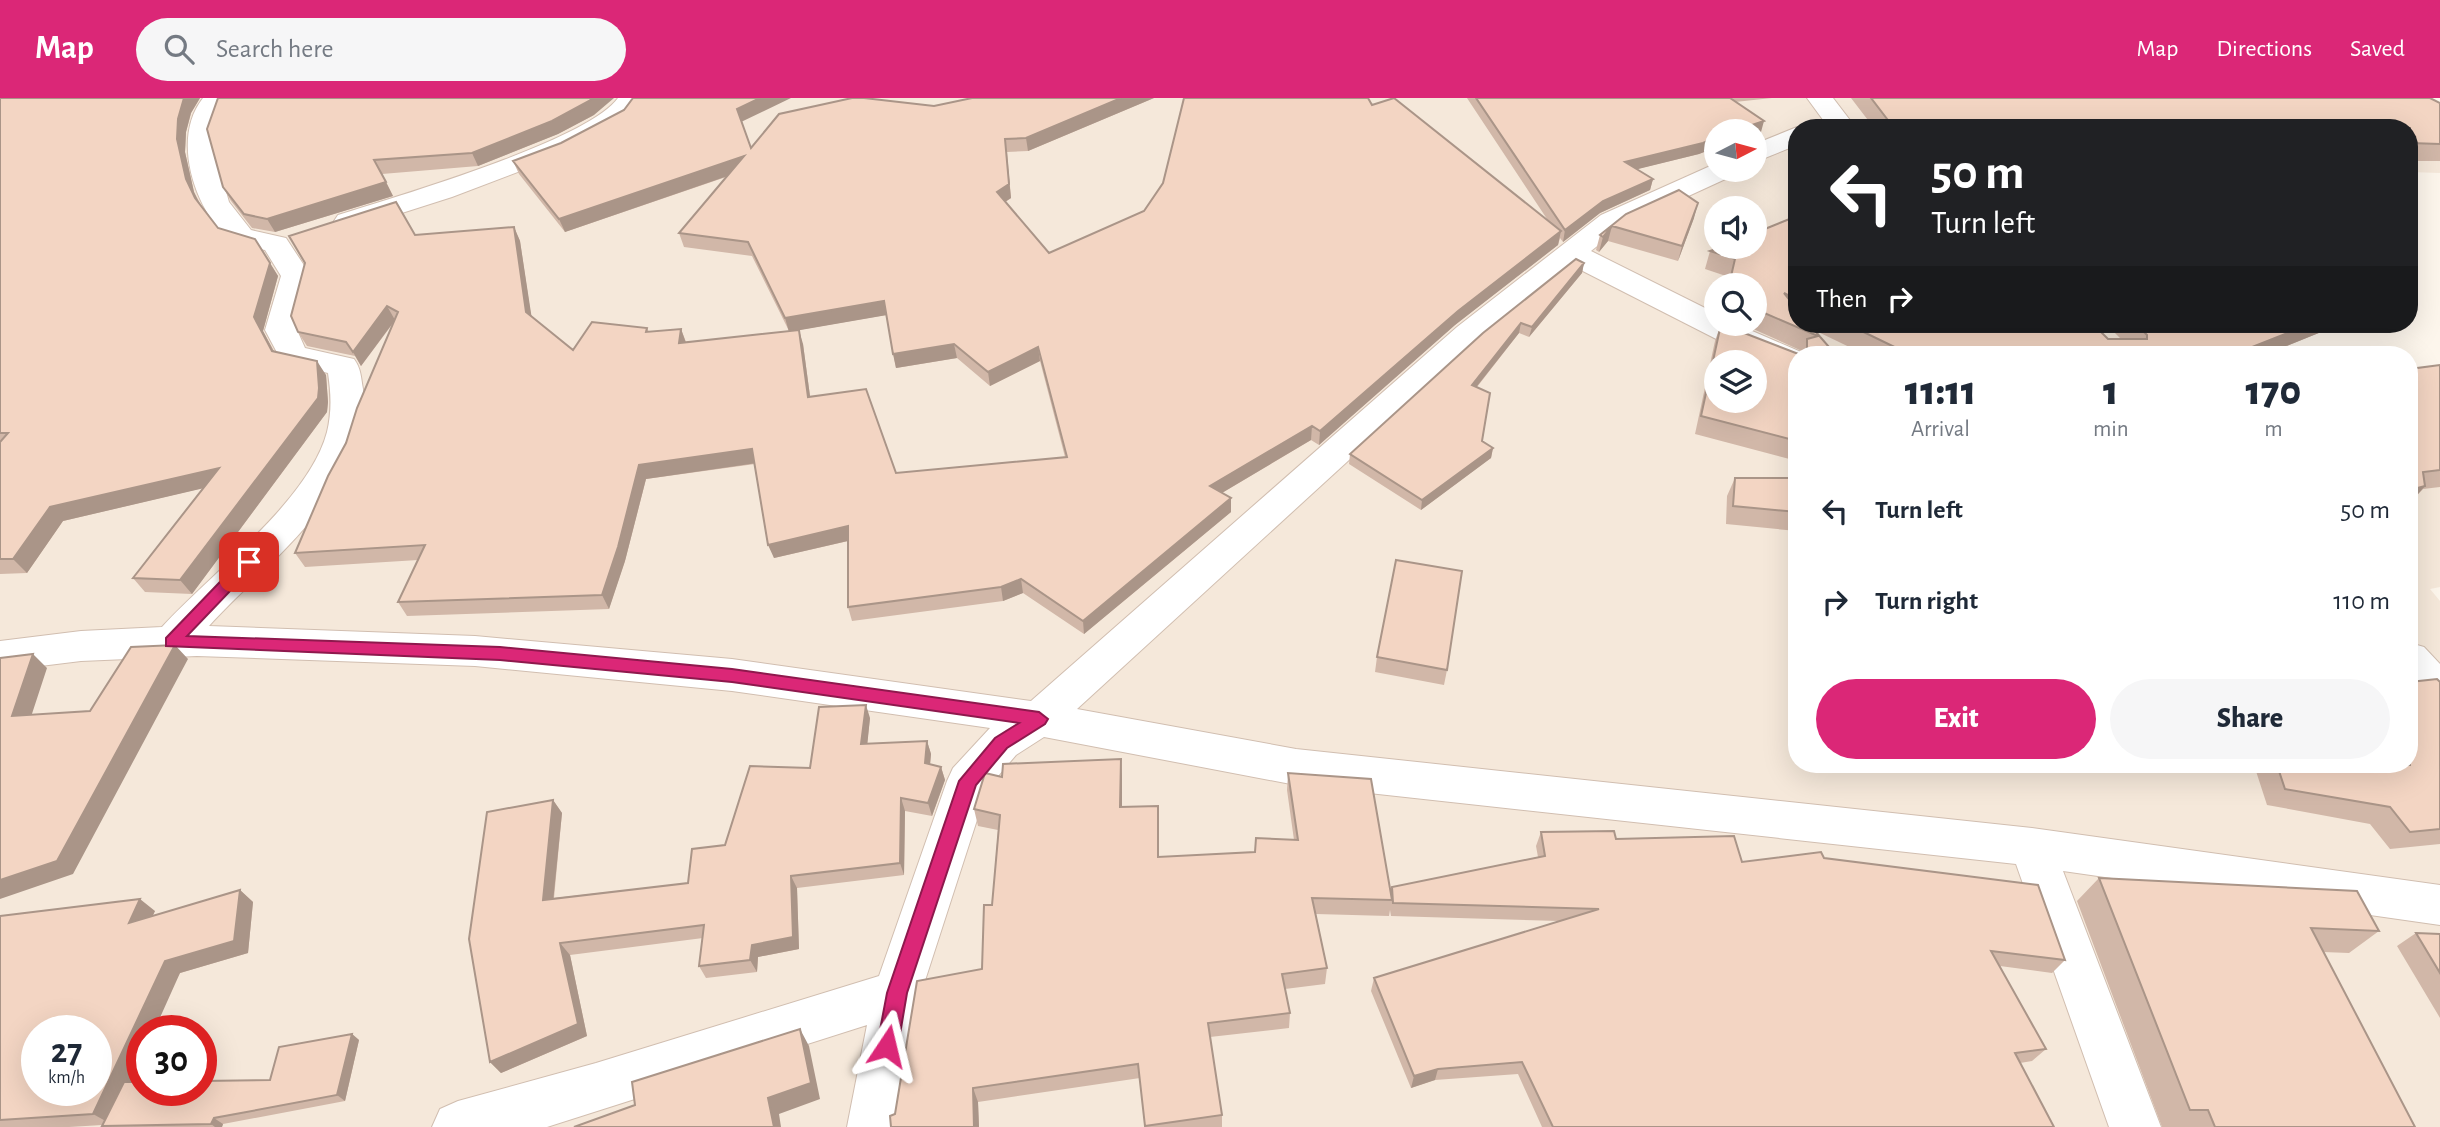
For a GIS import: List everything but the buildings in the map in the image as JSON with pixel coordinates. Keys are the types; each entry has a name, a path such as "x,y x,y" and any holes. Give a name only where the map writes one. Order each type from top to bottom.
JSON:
{"street":[{"path":"216,98 209,107 199,142 215,203 241,236 302,236 442,191 555,148 620,115 631,98"},
{"path":"1768,148 1788,139"},
{"path":"873,1127 897,993 968,781 1001,743 1039,719 1468,334 1611,221 1704,178"},
{"path":"172,642 213,597 302,510 340,445 350,387 343,366 293,355 281,330 296,276 302,236"},
{"path":"1571,253 1741,339 1788,358"},
{"path":"0,656 81,646 172,642 475,651 732,675 1039,719 1296,767 2032,847 2440,905"},
{"path":"2418,667 2440,691"},
{"path":"2032,847 2136,1127"},
{"path":"458,1127 596,1088 897,993"}],"shaded area":[{"path":"0,98 2389,98 2440,123 2440,173 2418,172 2418,119 1788,119 1788,333 2198,333 2215,346 1788,346 1788,773 2418,773 2418,437 2440,440 2440,587 2430,589 2440,601 2440,1127 0,1127"}],"route":[{"path":"249,562 172,642 475,651 732,675 1039,719 1001,743 968,781 897,993 887,1046"}]}
